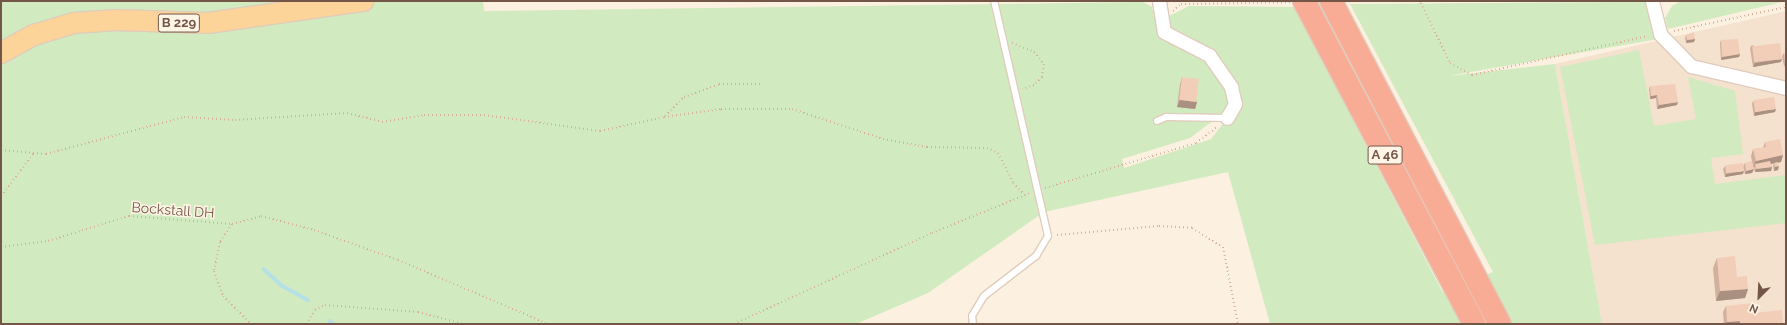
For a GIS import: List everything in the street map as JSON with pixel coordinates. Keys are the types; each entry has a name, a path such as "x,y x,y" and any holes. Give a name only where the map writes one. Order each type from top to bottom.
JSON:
{"highway":[{"name":"A 46","path":"1304,1 1470,316"},
{"name":"A 46","path":"1331,1 1500,324"}],"main road":[{"name":"B 229","path":"1,53 34,35 74,24 116,20 208,23 363,1"}],"street":[{"path":"1159,1 1164,32 1209,55 1231,87 1234,104 1226,118"},
{"path":"1652,1 1660,34 1691,66 1786,88"}],"lane":[{"path":"973,324 972,316 984,296 1036,256 1048,236 1016,91 994,1"},
{"path":"1157,121 1166,117 1226,118"}],"path":[{"path":"1181,4 1376,1"},
{"path":"1416,1 1421,3 1452,66 1472,74 1786,7"},
{"path":"1004,41 1034,52 1044,64 1042,76 1034,86 1016,91"},
{"path":"664,117 684,97 719,84 760,84"},
{"path":"1,150 46,154 184,117 234,120 347,113 382,122 424,115 484,115 600,131 664,117 721,109 792,109 883,139 927,147 987,148 998,153 1013,183 1025,195 932,233 734,324"},
{"path":"1047,187 1196,143 1226,118"},
{"path":"1,196 34,153"},
{"name":"Bockstall DH","path":"1,247 48,241 129,216 232,224 220,242 214,271 223,296 251,324"},
{"path":"232,224 261,216 314,230 398,260 548,324"},
{"path":"1048,236 1159,226 1192,228 1223,247 1238,324"},
{"path":"306,324 315,310 325,305 418,312 463,324"}],"shaded area":[{"path":"1786,11 1786,324 1602,324 1555,64"}],"green space":[{"path":"1,1 483,1 484,11 1143,2 1152,7 1157,26 1166,38 1209,60 1227,88 1229,104 1222,114 1190,138 1122,159 1124,168 1211,139 1237,106 1236,85 1215,56 1205,47 1171,33 1165,24 1167,17 1189,6 1294,7 1443,293 1493,272 1350,4 1645,2 1658,39 1448,76 1555,64 1602,324 1270,324 1228,172 1044,212 928,293 856,324 1,324"},
{"path":"1786,1 1668,29 1665,18 1672,6 1679,2"},
{"path":"1639,50 1654,126 1696,119 1688,77 1735,91 1743,154 1711,158 1715,184 1786,175 1786,223 1595,245 1560,67"}],"building":[{"path":"1694,32 1695,39 1687,40 1686,35"},
{"path":"1738,39 1740,54 1722,57 1721,40"},
{"path":"1780,43 1782,59 1754,62 1752,46"},
{"path":"1784,53 1786,53 1786,63 1785,63"},
{"path":"1182,77 1199,79 1196,102 1179,100"},
{"path":"1675,84 1678,102 1659,105 1657,95 1651,96 1650,86"},
{"path":"1774,97 1776,109 1755,112 1753,100"},
{"path":"1780,139 1783,155 1756,161 1753,149 1766,147 1765,142"},
{"path":"1752,161 1754,169 1746,171 1745,163"},
{"path":"1770,161 1772,167 1756,169 1755,164"},
{"path":"1778,162 1779,166 1775,167 1774,163"},
{"path":"1743,163 1744,171 1726,173 1725,165"},
{"path":"1735,256 1737,277 1747,276 1748,289 1720,291 1717,258"},
{"path":"1753,303 1754,313 1782,310 1783,324 1740,324 1740,321 1727,322 1726,306"}],"waterway":[{"path":"264,269 281,285 308,300"},
{"path":"330,321 334,324"}]}
